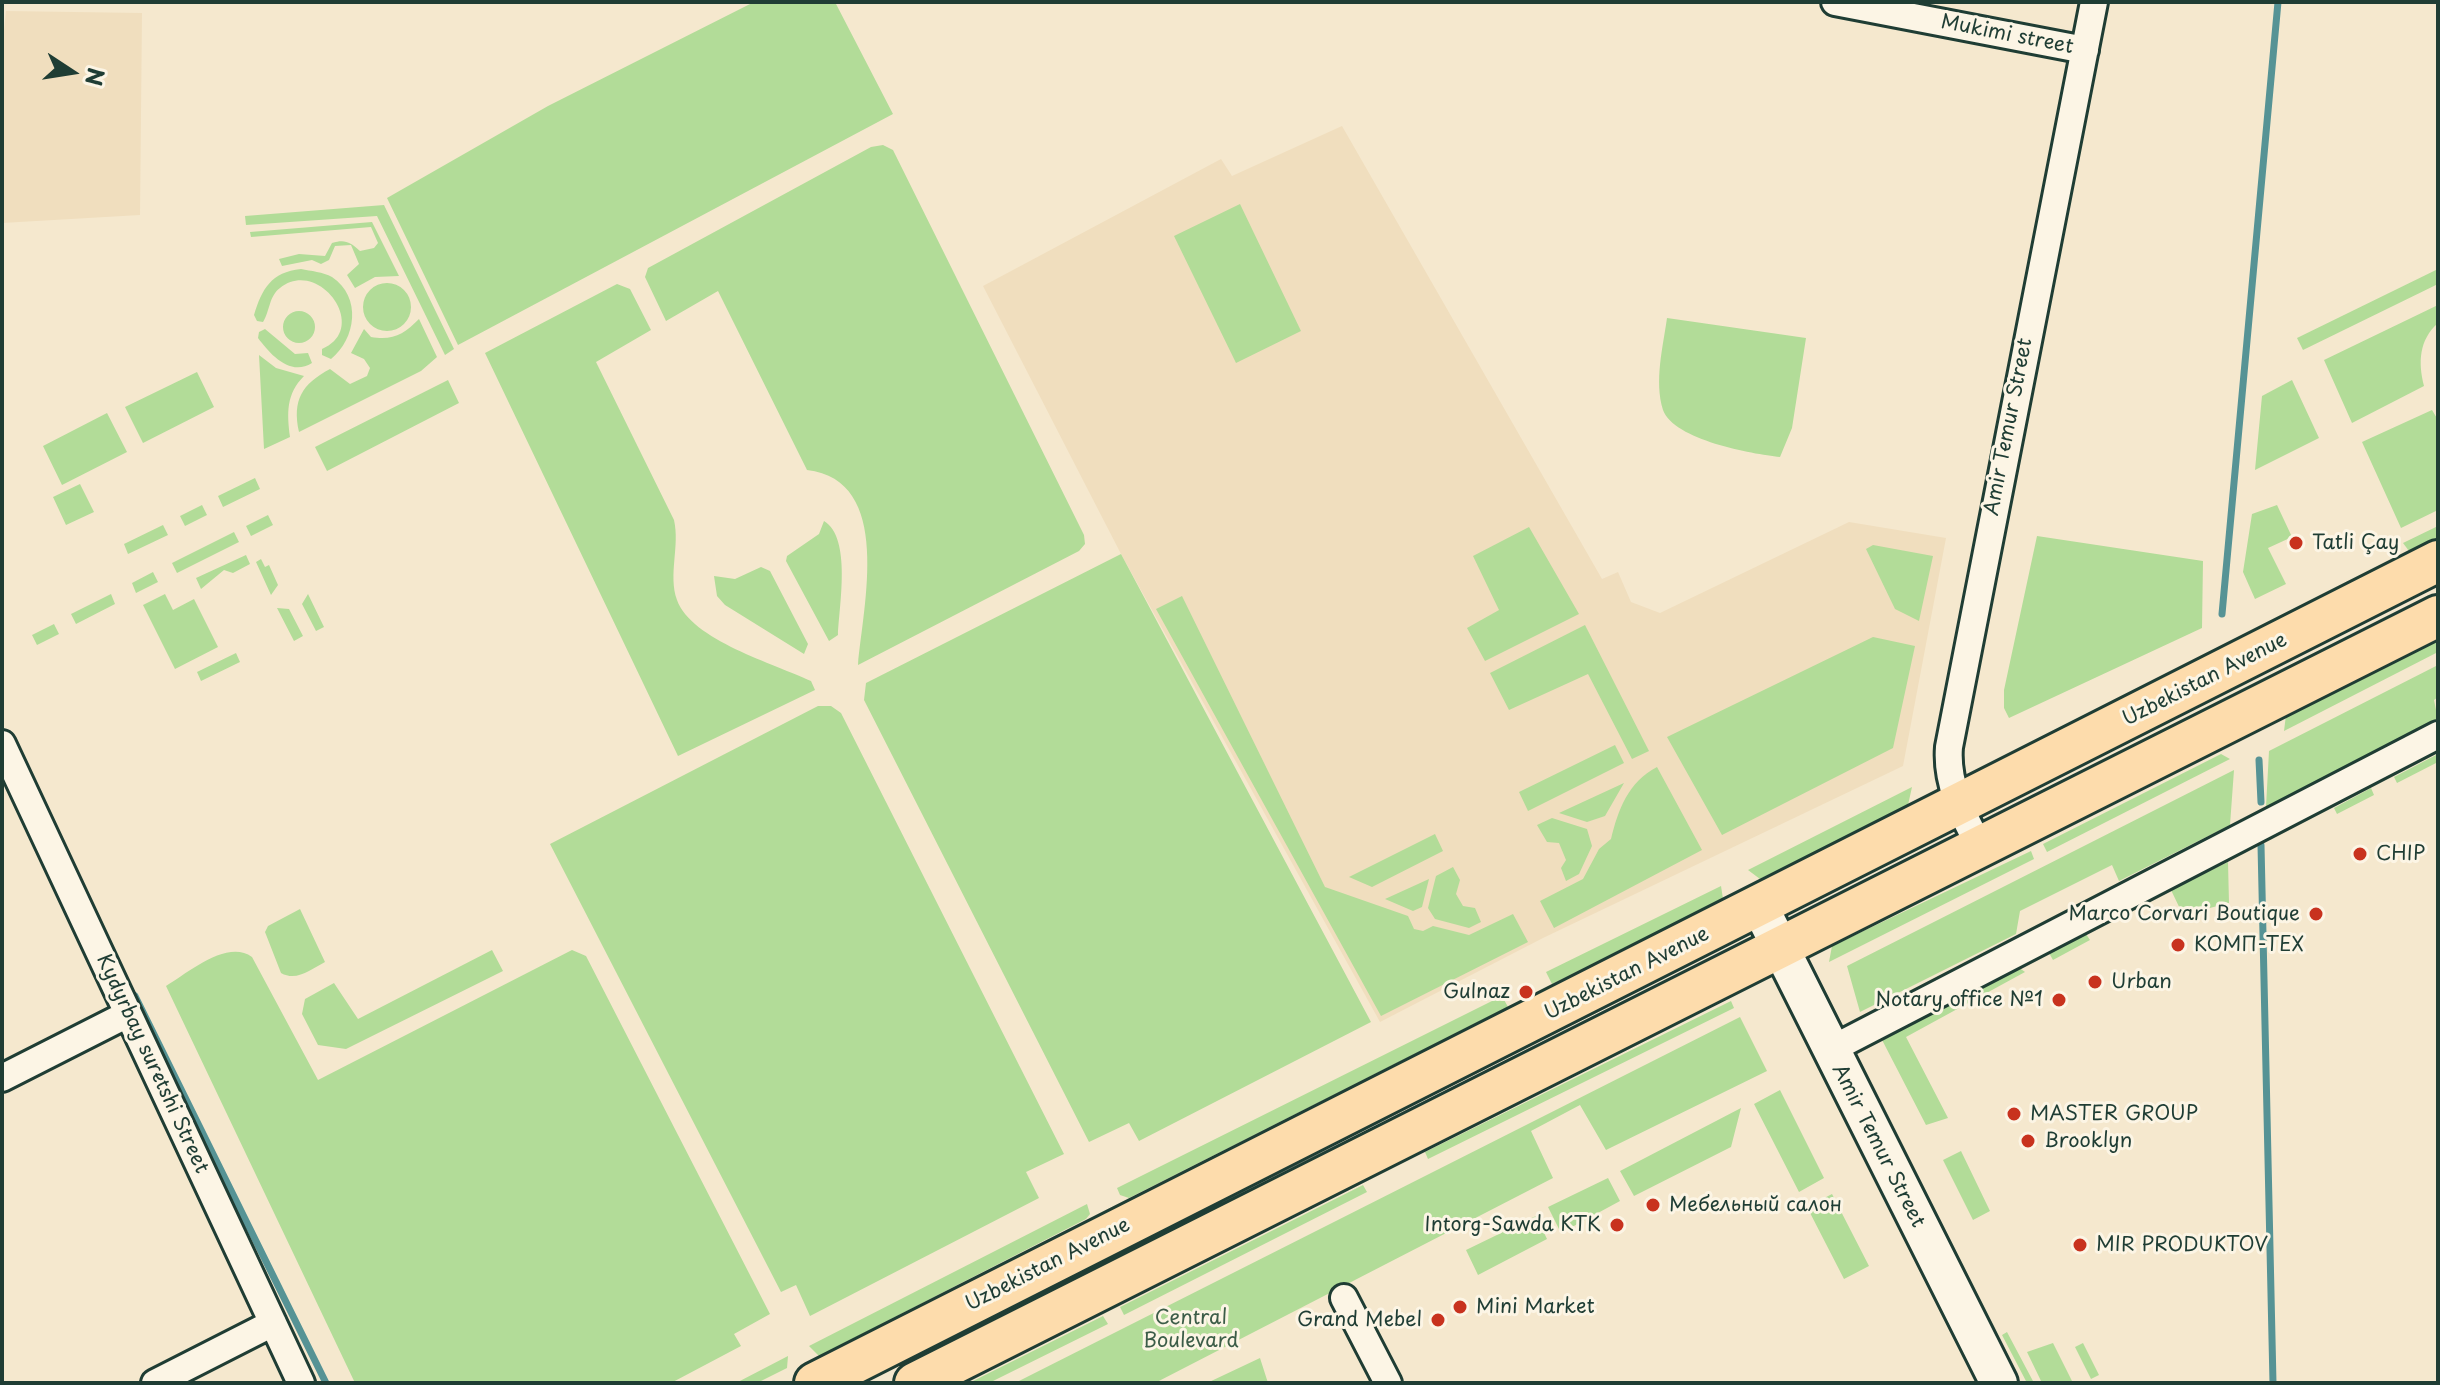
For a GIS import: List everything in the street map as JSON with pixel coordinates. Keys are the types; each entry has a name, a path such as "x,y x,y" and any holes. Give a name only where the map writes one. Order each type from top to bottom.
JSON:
{"main road":[{"name":"Uzbekistan Avenue","path":"815,1383 2438,561"},
{"path":"915,1383 2438,616"},
{"name":"Amir Temur Street","path":"1760,907 1999,1383"}],"street":[{"name":"Mukimi street","path":"1835,2 2085,50"},
{"name":"Amir Temur Street","path":"1980,847 1957,805 1947,764 1950,737 2094,2"},
{"path":"1830,1050 2438,735"},
{"name":"Kydyrbay suretshi Street","path":"2,744 301,1383"},
{"path":"2,1078 128,1014"},
{"path":"1344,1298 1388,1383"},
{"path":"155,1383 273,1323"}],"shaded area":[{"path":"6,11 142,13 140,215 2,223 2,49"},
{"path":"1342,126 1602,579 1618,572 1631,602 1660,613 1849,522 1946,538 1903,766 1543,938 1380,1022 1121,554 983,286 1221,159 1232,176"}],"green space":[{"path":"754,2 835,2 893,114 458,345 387,198 548,106"},
{"path":"883,145 893,150 1084,535 1085,544 1079,551 858,665 867,549 863,521 852,496 834,479 807,470 718,291 666,321 645,277 648,268 871,147"},
{"path":"1240,204 1301,331 1236,363 1174,236"},
{"path":"384,205 454,349 445,355 377,216 246,225 245,216"},
{"path":"372,222 399,276 375,277 355,288 347,275 359,264 351,245 335,246 329,260 321,264 312,260 282,266 279,259 299,254 325,256 332,243 340,241 350,243 360,251 374,248 378,243 371,227 251,237 250,232"},
{"path":"301,269 332,277 348,295 352,318 350,330 346,341 331,359 322,355 322,349 336,339 342,327 341,313 334,299 323,288 310,282 295,281 276,291 263,322 257,321 254,315 269,283 282,274"},
{"path":"2438,269 2438,284 2303,350 2297,338"},
{"path":"387,283 404,290 411,307 404,324 387,331 370,324 363,307 370,290"},
{"path":"617,284 630,289 651,330 596,362 674,520 677,600 685,614 716,639 811,681 815,690 678,756 485,353"},
{"path":"2438,305 2438,323 2427,337 2422,352 2424,386 2352,423 2324,360"},
{"path":"299,311 311,315 315,327 311,339 299,343 287,339 283,327 287,315"},
{"path":"1667,318 1806,338 1792,428 1780,457 1715,444 1682,430 1670,421 1663,410 1659,387"},
{"path":"419,319 437,357 421,371 299,432 298,402 312,381 330,369 350,384 367,376 370,368 364,359 351,353 364,329 371,337 392,337"},
{"path":"265,329 295,354 308,353 312,363 296,367 281,362 258,338 259,332"},
{"path":"259,355 276,368 304,376 289,404 290,437 264,449"},
{"path":"197,372 214,407 143,443 125,407"},
{"path":"448,380 459,403 327,471 315,447"},
{"path":"2292,380 2319,438 2255,470 2262,396"},
{"path":"2432,410 2438,420 2438,510 2401,528 2362,442"},
{"path":"107,413 127,452 62,485 43,446"},
{"path":"255,478 260,489 223,507 218,496"},
{"path":"80,484 94,512 66,525 53,497"},
{"path":"202,505 207,515 185,526 180,516"},
{"path":"2277,505 2292,537 2268,548 2286,584 2255,599 2243,572 2252,514"},
{"path":"268,515 273,525 251,536 246,526"},
{"path":"824,521 833,530 838,542 842,574 838,635 829,641 786,561 787,556 819,534"},
{"path":"163,525 168,535 128,554 124,544"},
{"path":"2438,526 2438,537 2409,551 2403,543"},
{"path":"1529,527 1579,614 1485,661 1467,628 1499,610 1473,556"},
{"path":"234,532 239,542 177,573 172,563"},
{"path":"2037,536 2203,561 2202,628 2009,718 2004,708 2004,690"},
{"path":"1873,545 1933,556 1919,621 1895,609 1866,549"},
{"path":"1121,554 1371,1022 1139,1141 1129,1123 1089,1142 864,700 866,683"},
{"path":"246,555 250,564 233,573 224,570 201,589 196,578"},
{"path":"261,559 265,567 269,565 278,585 271,595 256,562"},
{"path":"761,567 770,571 808,644 804,654 725,605 717,596 714,576 735,579"},
{"path":"153,572 158,582 136,593 132,583"},
{"path":"111,594 115,604 76,624 71,614"},
{"path":"165,594 173,610 194,599 218,647 175,669 143,605"},
{"path":"308,594 324,627 316,631 302,604"},
{"path":"1182,596 1325,887 1408,916 1414,929 1423,931 1433,926 1469,935 1513,914 1528,942 1381,1016 1156,609"},
{"path":"277,608 289,609 303,636 294,641"},
{"path":"54,624 59,634 37,645 32,635"},
{"path":"1585,625 1649,751 1632,759 1588,674 1509,710 1490,673"},
{"path":"1873,637 1915,646 1893,748 1722,835 1667,737"},
{"path":"2438,637 2438,652 2284,731 2286,715"},
{"path":"236,653 240,662 201,681 197,672"},
{"path":"2438,665 2438,697 2434,700 2438,720 2266,807 2269,751"},
{"path":"818,706 831,706 841,713 1064,1154 1026,1172 1039,1198 810,1316 796,1285 781,1292 550,844"},
{"path":"1615,745 1624,763 1528,811 1519,792"},
{"path":"2221,754 2230,759 2047,852 2043,844"},
{"path":"2438,754 2438,762 2397,783 2394,777"},
{"path":"1657,767 1702,850 1554,928 1540,901 1583,879 1599,849 1611,839 1626,798 1639,780"},
{"path":"2234,770 2230,825 2119,881 2112,865 2020,911 2016,934 1860,1012 1847,966"},
{"path":"1624,783 1605,816 1587,822 1559,813"},
{"path":"1912,787 1908,805 1901,811 1760,879 1748,870"},
{"path":"2371,788 2374,795 2337,814 2334,808"},
{"path":"1552,818 1587,829 1592,846 1579,874 1566,881 1561,868 1566,860 1559,843 1547,842 1537,825"},
{"path":"1435,834 1443,851 1372,887 1349,877"},
{"path":"2031,851 2034,859 1829,962 1832,946"},
{"path":"2228,862 2229,903 2183,915 2171,890"},
{"path":"1453,867 1460,880 1456,894 1463,906 1475,908 1481,922 1469,928 1435,919 1428,908 1436,876"},
{"path":"1429,879 1422,907 1413,911 1385,899"},
{"path":"1721,886 1723,899 1552,984 1546,972"},
{"path":"300,909 325,962 304,974 293,976 281,973 265,932 268,926"},
{"path":"2086,934 2090,940 2053,960 2049,953"},
{"path":"492,950 503,971 346,1049 318,1045 302,1014 305,999 334,983 358,1019"},
{"path":"572,950 586,956 770,1314 734,1334 741,1346 671,1383 355,1383 166,986 196,966 220,955 231,952 252,957 318,1080"},
{"path":"2014,964 2025,972 1906,1037 1948,1118 1926,1125 1880,1036"},
{"path":"1502,996 1508,1007 1129,1198 1120,1195 1117,1188"},
{"path":"1731,1001 1734,1008 1428,1159 1425,1152"},
{"name":"Central Boulevard","path":"1740,1017 1767,1071 1606,1150 1580,1105 1531,1131 1553,1178 1155,1383 1015,1383"},
{"path":"1780,1090 1824,1178 1799,1192 1754,1104"},
{"path":"1741,1108 1731,1147 1634,1196 1620,1171"},
{"path":"1961,1151 1990,1211 1973,1220 1943,1160"},
{"path":"1608,1178 1620,1201 1561,1233 1548,1207"},
{"path":"1363,1185 1367,1192 1124,1315 1120,1307"},
{"path":"1832,1194 1869,1266 1844,1279 1807,1207"},
{"path":"1087,1204 1090,1214 1086,1219 819,1356 809,1346"},
{"path":"1536,1216 1547,1239 1478,1275 1466,1250"},
{"path":"1103,1316 1108,1324 989,1383 969,1383"},
{"path":"2007,1332 2034,1383 2027,1383 2002,1335"},
{"path":"2053,1343 2073,1383 2042,1383 2027,1352"},
{"path":"2083,1343 2099,1375 2091,1379 2075,1347"},
{"path":"788,1356 787,1368 757,1383 736,1383"},
{"path":"1260,1358 1268,1383 1207,1383"}],"waterway":[{"path":"2222,614 2278,2"},
{"path":"2259,760 2261,802"},
{"path":"2261,845 2273,1383"},
{"path":"135,996 326,1383"}],"place":[{"name":"Tatli Çay","path":"2296,543"},
{"name":"CHIP","path":"2360,854"},
{"name":"Marco Corvari Boutique","path":"2316,914"},
{"name":"КОМП-ТЕХ","path":"2178,945"},
{"name":"Urban","path":"2095,982"},
{"name":"Gulnaz","path":"1526,992"},
{"name":"Notary office №1","path":"2059,1000"},
{"name":"MASTER GROUP","path":"2014,1114"},
{"name":"Brooklyn","path":"2028,1141"},
{"name":"Мебельный салон","path":"1653,1205"},
{"name":"Intorg-Sawda KTK","path":"1617,1225"},
{"name":"MIR PRODUKTOV","path":"2080,1245"},
{"name":"Mini Market","path":"1460,1307"},
{"name":"Grand Mebel","path":"1438,1320"}]}
